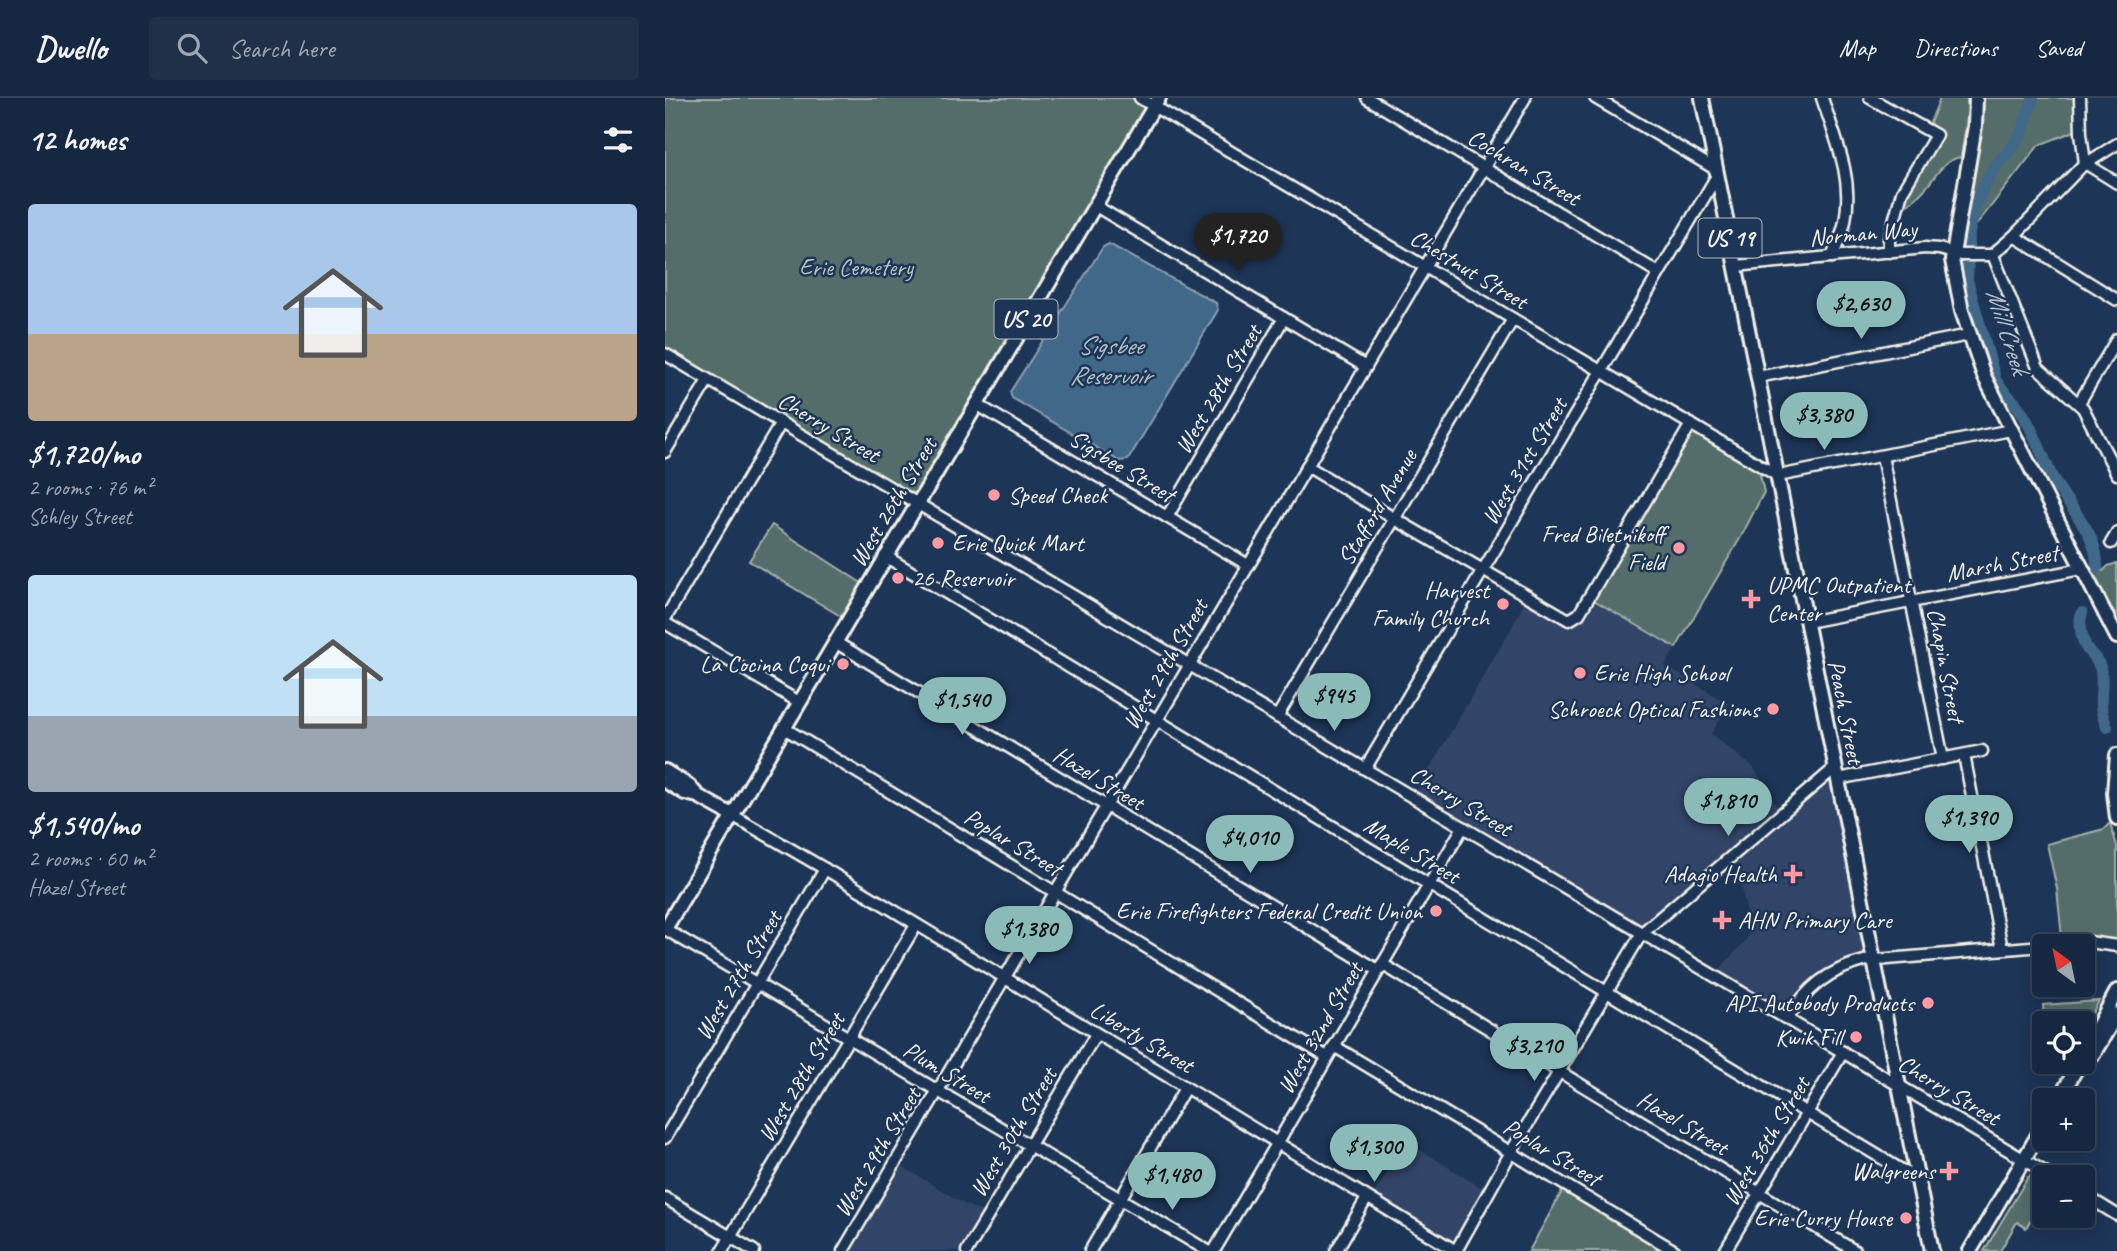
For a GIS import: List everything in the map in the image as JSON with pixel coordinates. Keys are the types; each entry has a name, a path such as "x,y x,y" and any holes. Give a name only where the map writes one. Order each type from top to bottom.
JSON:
{"main road":[{"name":"Peach Street","path":"1703,98 1932,1251"},
{"path":"1976,98 1957,254 1956,284 1969,335 1979,366 2117,637"},
{"name":"West 26th Street","path":"665,929 1156,102"},
{"path":"2117,755 2114,793 2117,818"},
{"name":"Liberty Street","path":"665,771 689,786 698,796"},
{"name":"Liberty Street","path":"665,781 732,815"},
{"path":"2095,1032 2117,991"},
{"path":"2095,1051 2117,1014"},
{"path":"1970,1251 2032,1145"}],"street":[{"name":"Chestnut Street","path":"1140,98 1156,102 1425,267 1778,476"},
{"name":"Cochran Street","path":"1367,98 1659,273"},
{"name":"West 29th Street","path":"843,1251 1525,98"},
{"path":"1595,98 1717,172"},
{"path":"1822,98 1844,168 1847,189 1845,222 1832,257"},
{"path":"1870,98 1936,135 1902,192 1889,239 1889,252"},
{"path":"2080,98 2085,163"},
{"path":"2117,144 2085,163 1993,255 2038,368 2079,403 2117,474"},
{"path":"2085,163 2117,183"},
{"name":"West 31st Street","path":"1365,769 1717,172"},
{"path":"1094,205 1366,367"},
{"path":"2014,236 2117,300"},
{"name":"Norman Way","path":"1736,266 1932,248 1957,254 1993,255"},
{"name":"West 28th Street","path":"1167,517 1284,318"},
{"name":"Stafford Avenue","path":"1277,717 1513,319"},
{"path":"1758,377 1969,335"},
{"path":"2079,403 2117,339"},
{"name":"Cherry Street","path":"665,354 2034,1165"},
{"path":"665,452 708,380"},
{"name":"Sigsbee Street","path":"976,404 1248,565"},
{"path":"781,423 665,621 799,702"},
{"path":"1307,466 1566,619 1573,619 1579,614 1691,424"},
{"path":"1778,476 2011,430"},
{"name":"Chapin Street","path":"1882,456 1943,759"},
{"path":"2111,543 2117,533"},
{"name":"Maple Street","path":"885,556 1918,1180"},
{"name":"Marsh Street","path":"1807,622 2081,569"},
{"name":"Hazel Street","path":"835,642 1855,1251"},
{"name":"Poplar Street","path":"784,728 1328,1057"},
{"path":"1456,1251 1511,1152 1642,933 1837,773 1982,751"},
{"name":"Chapin Street","path":"1964,755 2002,949"},
{"name":"Liberty Street","path":"732,815 1456,1251"},
{"name":"West 32nd Street","path":"1211,1251 1463,827"},
{"name":"West 27th Street","path":"665,1138 825,869"},
{"name":"West 28th Street","path":"722,1251 916,925"},
{"name":"Plum Street","path":"665,929 1211,1251"},
{"path":"1787,1019 1803,995 1824,977 1847,966 1874,960 2089,942 2115,948"},
{"name":"West 30th Street","path":"967,1251 1095,1034"},
{"name":"Poplar Street","path":"1334,1046 1675,1251"},
{"name":"West 36th Street","path":"1725,1251 1843,1052"},
{"path":"1090,1251 1185,1088"},
{"path":"665,1198 754,1251"},
{"path":"1336,1251 1367,1198"},
{"path":"2095,1201 2117,1215"}],"shaded area":[{"name":"Erie High School","path":"1691,432 1764,492 1742,535 1665,666 1729,704 1711,734 1753,767 1779,809 1642,927 1416,792 1526,600 1572,622"},
{"path":"1826,781 1831,783 1864,954 1863,958 1837,965 1827,972 1786,1013 1717,972 1747,939 1749,933 1736,857"},
{"path":"1406,1141 1485,1190 1455,1240 1450,1240 1374,1194"},
{"path":"900,1165 984,1213 961,1251 849,1251"}],"green space":[{"name":"Erie Cemetery","path":"665,98 1132,98 1146,107 926,478 914,494 910,494 665,348"},
{"path":"1940,98 1967,98 1968,111 1961,157 1943,166 1919,196 1899,211 1902,195 1941,132 1929,125"},
{"path":"1982,98 2077,98 2077,130 2039,145 1959,247 1980,135"},
{"name":"Fred Biletnikoff Field","path":"1694,431 1759,470 1764,492 1676,648 1592,599"},
{"path":"772,525 863,584 842,617 749,561"},
{"path":"2117,563 2117,618 2089,568 2093,566 2103,571"},
{"path":"2110,823 2117,846 2117,941 2095,934 2062,934 2057,889 2047,844 2104,829"},
{"path":"2099,1001 2093,1011 2043,1011 2043,1005"},
{"path":"2032,1175 2032,1218 2026,1228 2017,1222 2000,1251 1984,1251 2028,1177"},
{"path":"1564,1188 1667,1251 1529,1251"}],"water":[{"name":"Sigsbee Reservoir","path":"1109,244 1216,303 1218,310 1128,460 1119,461 1012,398 1010,392 1103,247"}],"waterway":[{"name":"Mill Creek","path":"2033,98 2022,132 1997,164 1976,205 1969,232 1967,280 1995,379 2024,416 2052,477 2087,531 2093,543 2097,568"},
{"name":"Mill Creek","path":"2082,613 2084,642 2100,667 2101,708 2107,727"}],"place":[{"name":"Speed Check","path":"994,495"},
{"name":"Erie Quick Mart","path":"938,543"},
{"name":"Fred Biletnikoff Field","path":"1679,548"},
{"name":"26 Reservoir","path":"898,578"},
{"name":"UPMC Outpatient Center","path":"1751,599"},
{"name":"Harvest Family Church","path":"1503,604"},
{"name":"La Cocina Coqui","path":"843,664"},
{"name":"Erie High School","path":"1580,673"},
{"name":"Schroeck Optical Fashions","path":"1773,709"},
{"name":"Adagio Health","path":"1793,874"},
{"name":"Erie Firefighters Federal Credit Union","path":"1436,911"},
{"name":"AHN Primary Care","path":"1722,920"},
{"name":"API Autobody Products","path":"1928,1003"},
{"name":"Kwik Fill","path":"1856,1037"},
{"name":"Walgreens","path":"1949,1171"},
{"name":"Erie Curry House","path":"1906,1218"}]}
